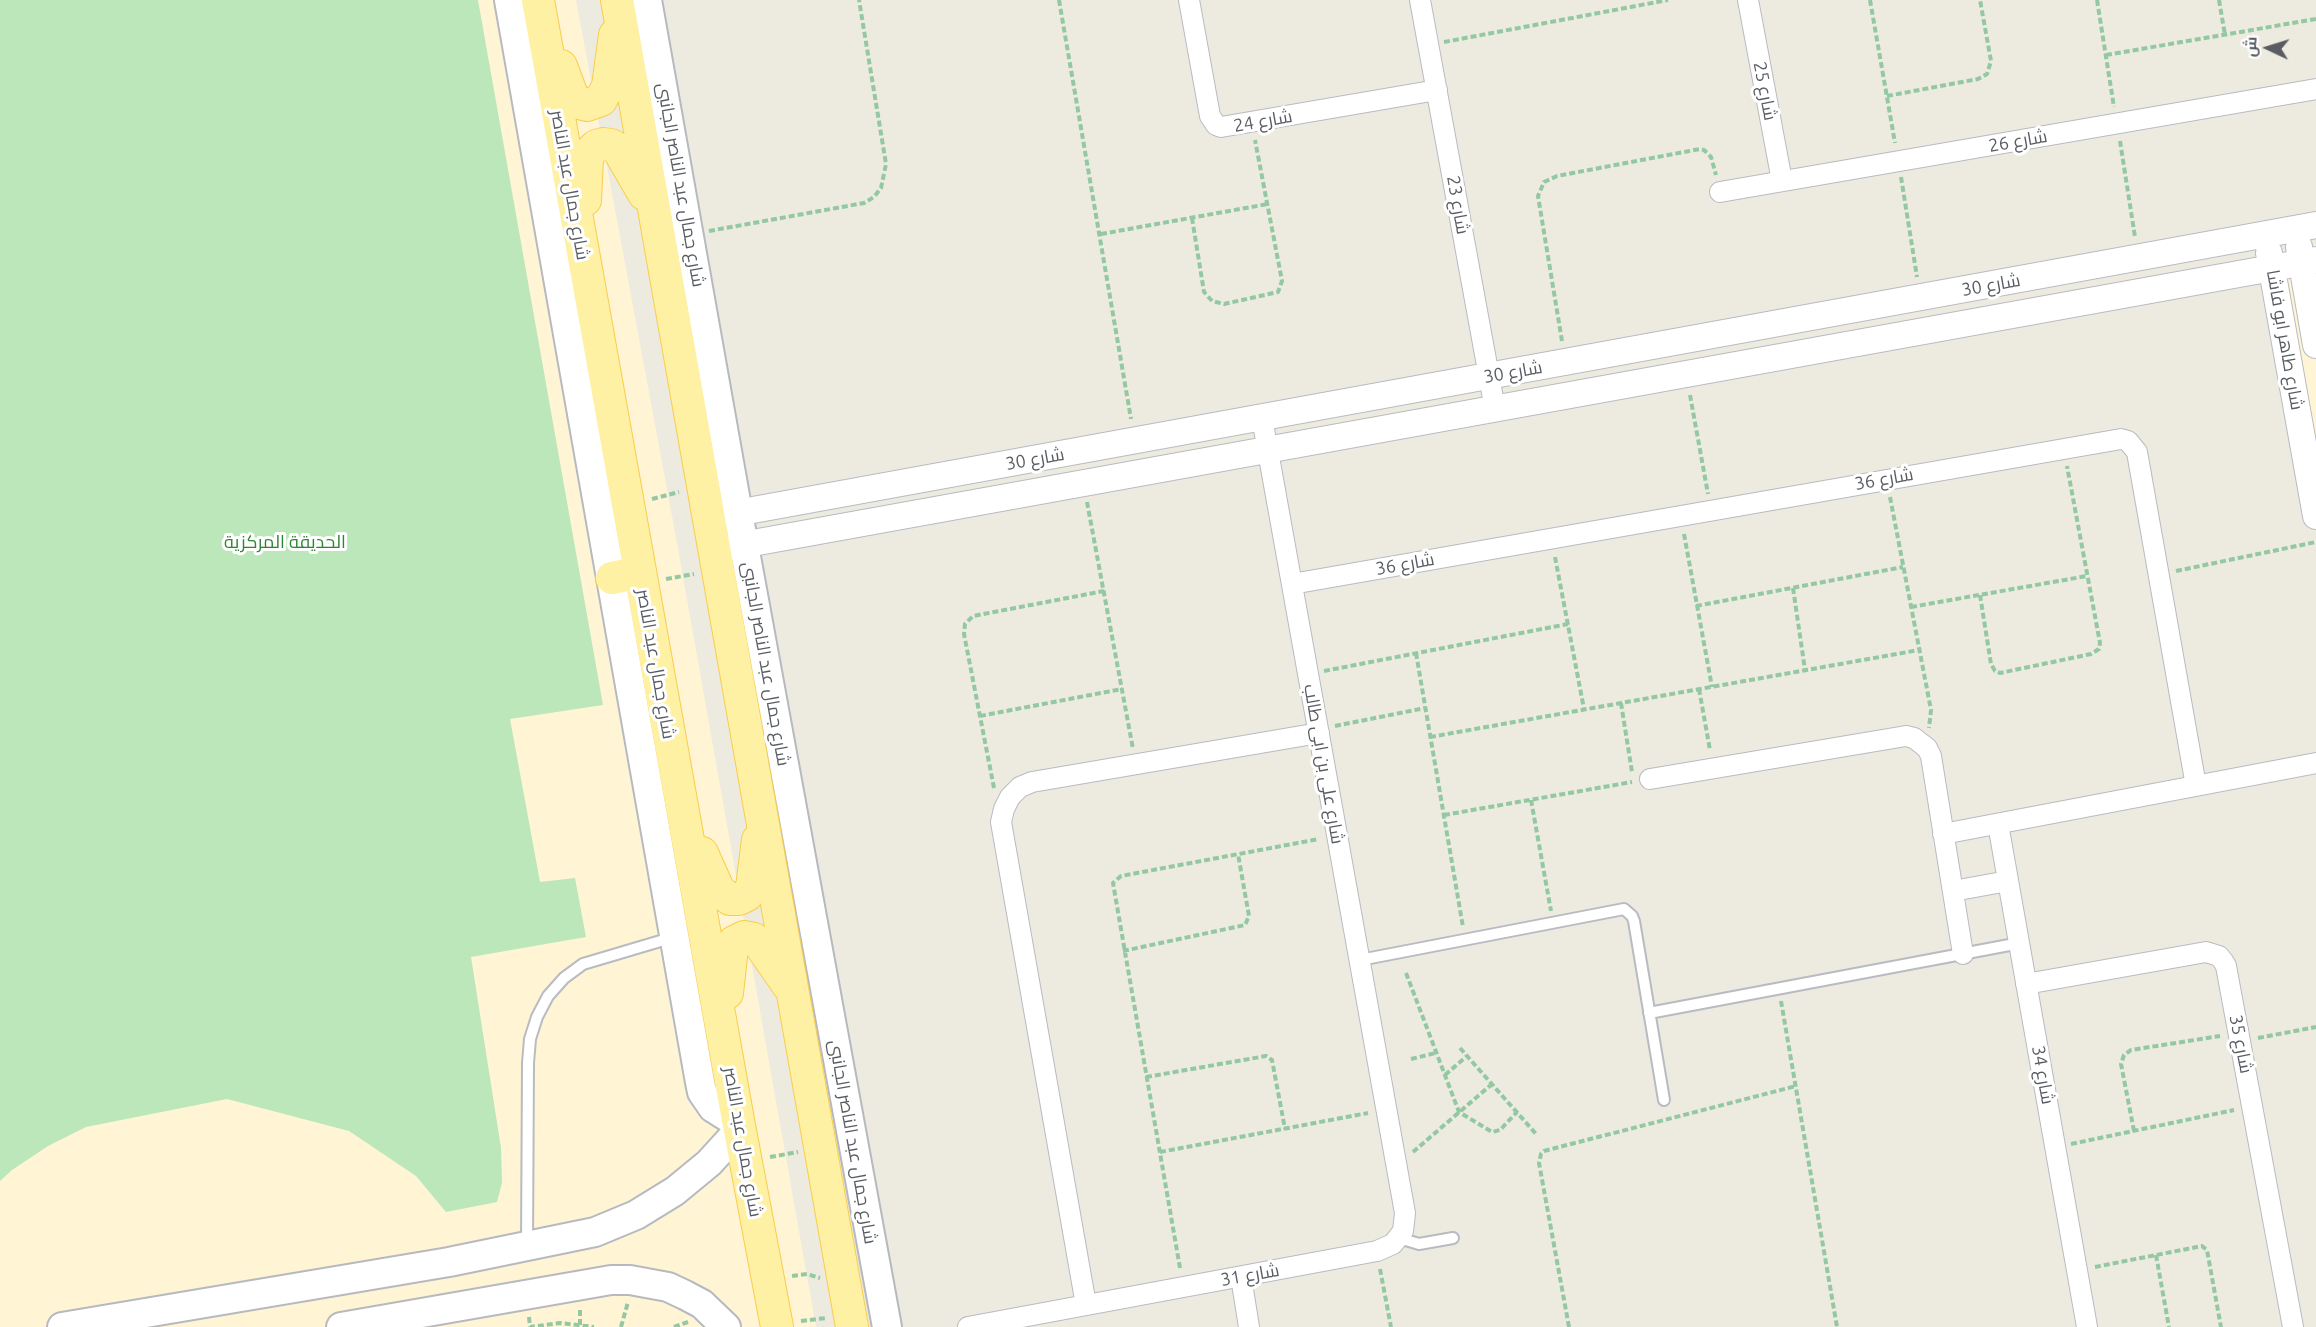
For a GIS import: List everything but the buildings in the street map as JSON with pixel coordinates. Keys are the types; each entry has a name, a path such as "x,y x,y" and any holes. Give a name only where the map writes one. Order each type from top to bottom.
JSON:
{"main road":[{"path":"528,1 573,98 587,105 601,100 606,94 628,4"},
{"path":"62,1327 449,1262 594,1232 636,1215 693,1178 710,1163 739,1125 713,1108 702,1092 675,937 631,578 528,1"},
{"name":"شارع جمال عبد الناصر","path":"528,1 582,250 627,504 631,578 684,814 775,1316"},
{"name":"شارع جمال عبد الناصر الجانبى","path":"628,4 690,234 724,515"},
{"path":"628,4 656,216 704,487 724,515 726,554 762,811 849,1310"},
{"path":"582,250 587,159 596,146 611,145 618,149 656,216"},
{"name":"شارع جمال عبد الناصر الجانبى","path":"726,554 887,1327"},
{"path":"684,814 719,891 726,898 735,900 747,895 752,887 762,811"},
{"path":"724,1036 730,952 734,942 749,938 758,942 794,993"},
{"path":"449,1262 457,1306"},
{"path":"341,1327 399,1322 457,1306 611,1280 649,1282 685,1295 702,1305 726,1327"}],"street":[{"name":"شارع 24","path":"1189,0 1212,121 1216,125 1226,128 1437,90"},
{"name":"شارع 23","path":"1420,0 1495,409"},
{"name":"شارع 25","path":"1748,0 1782,181"},
{"name":"شارع 26","path":"1720,192 2316,89"},
{"name":"شارع 30","path":"724,515 2306,227"},
{"name":"شارع طاهر ابو فاشا","path":"2306,227 2316,345"},
{"name":"شارع طاهر ابو فاشا","path":"2266,235 2316,516"},
{"name":"شارع 30","path":"726,554 1084,483 2309,261"},
{"name":"شارع على بن ابى طالب","path":"1262,418 1387,1110"},
{"name":"شارع 36","path":"1292,584 2114,439 2128,441 2137,452 2196,786"},
{"path":"1086,1305 1001,822 1010,796 1020,787 1032,782 1318,731"},
{"path":"1650,779 1906,736 1921,742 1931,756 1963,954"},
{"path":"1943,834 2316,763"},
{"name":"شارع 34","path":"1998,824 2087,1327"},
{"path":"1953,891 2008,881"},
{"name":"شارع 35","path":"2026,984 2199,953 2212,953 2219,956 2226,966 2293,1327"},
{"path":"1387,1110 1405,1213 1403,1231 1399,1238"},
{"name":"شارع 31","path":"968,1327 1377,1251 1393,1244 1399,1238"},
{"path":"1241,1277 1249,1327"}],"lane":[{"path":"1360,960 1619,909 1629,912 1634,921 1664,1100"},
{"path":"527,1246 528,1063 530,1039 537,1017 548,996 564,978 583,964 675,937"},
{"path":"1649,1013 2020,943"},
{"path":"1399,1238 1419,1244 1453,1238"}],"path":[{"path":"690,234 864,203 874,197 881,188 885,178 886,164 859,0"},
{"path":"1059,0 1101,234 1134,441"},
{"path":"1429,45 1668,0"},
{"path":"1870,0 1921,298"},
{"path":"1887,96 1978,79 1987,74 1991,61 1980,0"},
{"path":"2219,0 2225,34"},
{"path":"2106,55 2316,19"},
{"path":"1192,218 1204,292 1212,301 1224,304 1278,292 1281,289 1282,281 1252,123"},
{"path":"1565,363 1538,196 1544,182 1557,176 1700,149 1711,157 1720,192"},
{"path":"1101,234 1268,204"},
{"path":"1686,375 1711,510"},
{"path":"1980,595 1991,664 1995,671 2000,673 2097,652 2100,643 2064,448"},
{"path":"1886,479 1931,722 1928,733 1921,742"},
{"path":"1084,483 1135,764"},
{"path":"627,504 704,487"},
{"path":"1680,515 1712,687"},
{"path":"1552,538 1584,709"},
{"path":"2159,574 2316,542"},
{"path":"631,578 726,554"},
{"path":"1696,606 1903,567"},
{"path":"1911,607 2087,576"},
{"path":"1793,588 1805,670"},
{"path":"1001,822 964,634 968,620 973,616 1104,591"},
{"path":"1308,674 1568,624"},
{"path":"1430,737 1919,650"},
{"path":"1416,653 1465,940"},
{"path":"980,716 1122,689"},
{"path":"1699,689 1713,769"},
{"path":"1444,815 1634,782 1621,703"},
{"path":"1318,731 1425,708"},
{"path":"1531,800 1553,923"},
{"path":"1184,1287 1112,887 1117,877 1337,836"},
{"path":"1123,951 1245,926 1249,916 1238,854"},
{"path":"1406,973 1459,1112 1492,1132 1500,1130 1517,1112"},
{"path":"1779,988 1837,1327"},
{"path":"2134,1131 2121,1064 2127,1052 2316,1027"},
{"path":"1460,1048 1536,1134"},
{"path":"1411,1059 1436,1053"},
{"path":"1146,1077 1266,1056 1272,1060 1285,1128"},
{"path":"1445,1075 1467,1056"},
{"path":"1397,1166 1492,1084"},
{"path":"1569,1327 1539,1163 1541,1154 1544,1151 1796,1086"},
{"path":"2055,1147 2252,1106"},
{"path":"1160,1152 1387,1110"},
{"path":"746,1161 821,1148"},
{"path":"2077,1270 2200,1246 2206,1248 2221,1327"},
{"path":"1377,1251 1391,1327"},
{"path":"2156,1255 2169,1327"},
{"path":"800,1274 816,1276 849,1310 775,1316 786,1280 800,1274"},
{"path":"528,1294 530,1327 560,1323 594,1327"},
{"path":"621,1327 630,1298"},
{"path":"580,1300 580,1325"},
{"path":"674,1327 685,1322 692,1322"}],"shaded area":[{"name":"الحديقة المركزية","path":"0,0 576,0 677,543 816,1327 0,1327"},
{"path":"2316,245 2316,441 2282,251"}],"green space":[{"name":"الحديقة المركزية","path":"0,0 478,0 603,705 510,719 540,882 575,878 586,937 471,957 501,1148 502,1183 497,1202 446,1212 416,1176 349,1131 227,1099 86,1127 48,1146 12,1170 0,1181"}]}
